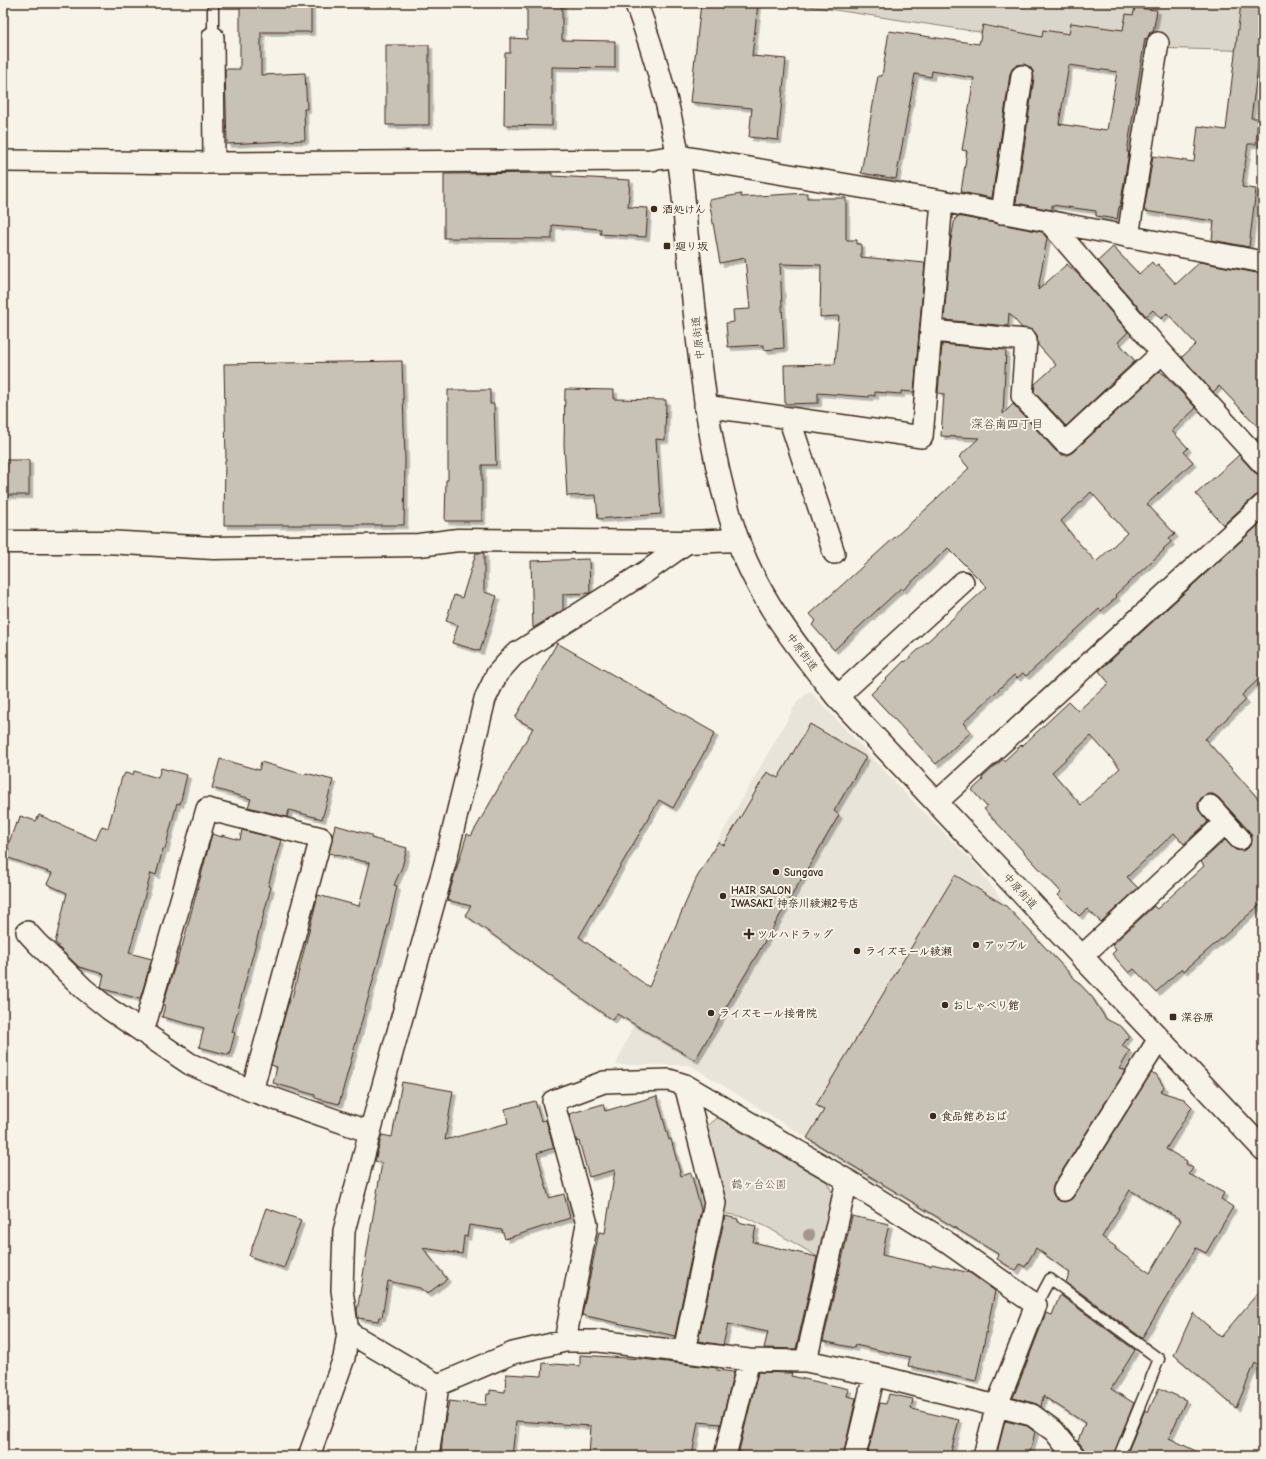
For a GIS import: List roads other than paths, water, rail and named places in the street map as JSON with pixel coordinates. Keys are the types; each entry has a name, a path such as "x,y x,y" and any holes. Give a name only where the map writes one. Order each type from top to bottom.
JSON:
{"main road":[{"name":"中原街道","path":"636,3 663,88 678,156 706,406 713,448 720,482 738,540 753,574 777,617 796,646 837,697 1263,1149"},
{"path":"3,542 106,542 212,548 419,545 458,540 688,542 738,540"}],"street":[{"path":"213,37 214,163"},
{"path":"1128,237 1158,43"},
{"path":"1002,213 1022,76"},
{"path":"3,161 214,163 650,160 678,156 942,201 1263,262"},
{"path":"706,406 922,437 942,201"},
{"path":"1049,222 1162,354 1263,464"},
{"path":"932,332 1026,340 1022,396 1065,443 1162,354"},
{"path":"789,418 834,553"},
{"path":"937,802 1263,505"},
{"path":"309,1456 344,1358 348,1332 342,1290 344,1231 445,863 485,699 497,674 514,655 647,571 688,542"},
{"path":"837,697 963,582"},
{"path":"1210,806 1240,840"},
{"path":"143,1032 207,809 321,838 252,1091"},
{"path":"1081,957 1225,822"},
{"path":"27,932 36,943 84,989 109,1009 190,1064 252,1091 370,1132"},
{"path":"1064,1190 1159,1039"},
{"path":"565,1341 587,1224 553,1101 604,1082 668,1080 685,1085 847,1180 945,1241 1036,1305 997,1405 984,1456"},
{"path":"684,1351 715,1203 685,1085"},
{"path":"806,1360 847,1180"},
{"path":"348,1332 438,1385"},
{"path":"438,1385 513,1353 565,1341 599,1340 749,1360 806,1360 874,1375 1032,1415 1054,1431 1074,1456"},
{"path":"725,1456 749,1360"},
{"path":"855,1456 874,1375"},
{"path":"428,1456 438,1385"}],"lane":[{"path":"213,3 213,37"},
{"path":"1036,1305 1050,1279 1159,1359 1119,1456"}],"place":[{"name":"酒処けん","path":"654,209"},
{"name":"廻り坂","path":"667,246"},
{"name":"Sungava","path":"776,872"},
{"name":"HAIR SALON IWASAKI 神奈川綾瀬2号店","path":"723,896"},
{"name":"ツルハドラッグ","path":"749,934"},
{"name":"アップル","path":"976,945"},
{"name":"ライズモール綾瀬","path":"857,951"},
{"name":"おしゃべり館","path":"945,1005"},
{"name":"ライズモール接骨院","path":"711,1013"},
{"name":"深谷原","path":"1173,1017"},
{"name":"食品館あおば","path":"933,1116"}],"district":[{"name":"深谷南四丁目","path":"1007,424"}],"park label":[{"name":"鶴ヶ台公園","path":"759,1184"}]}
